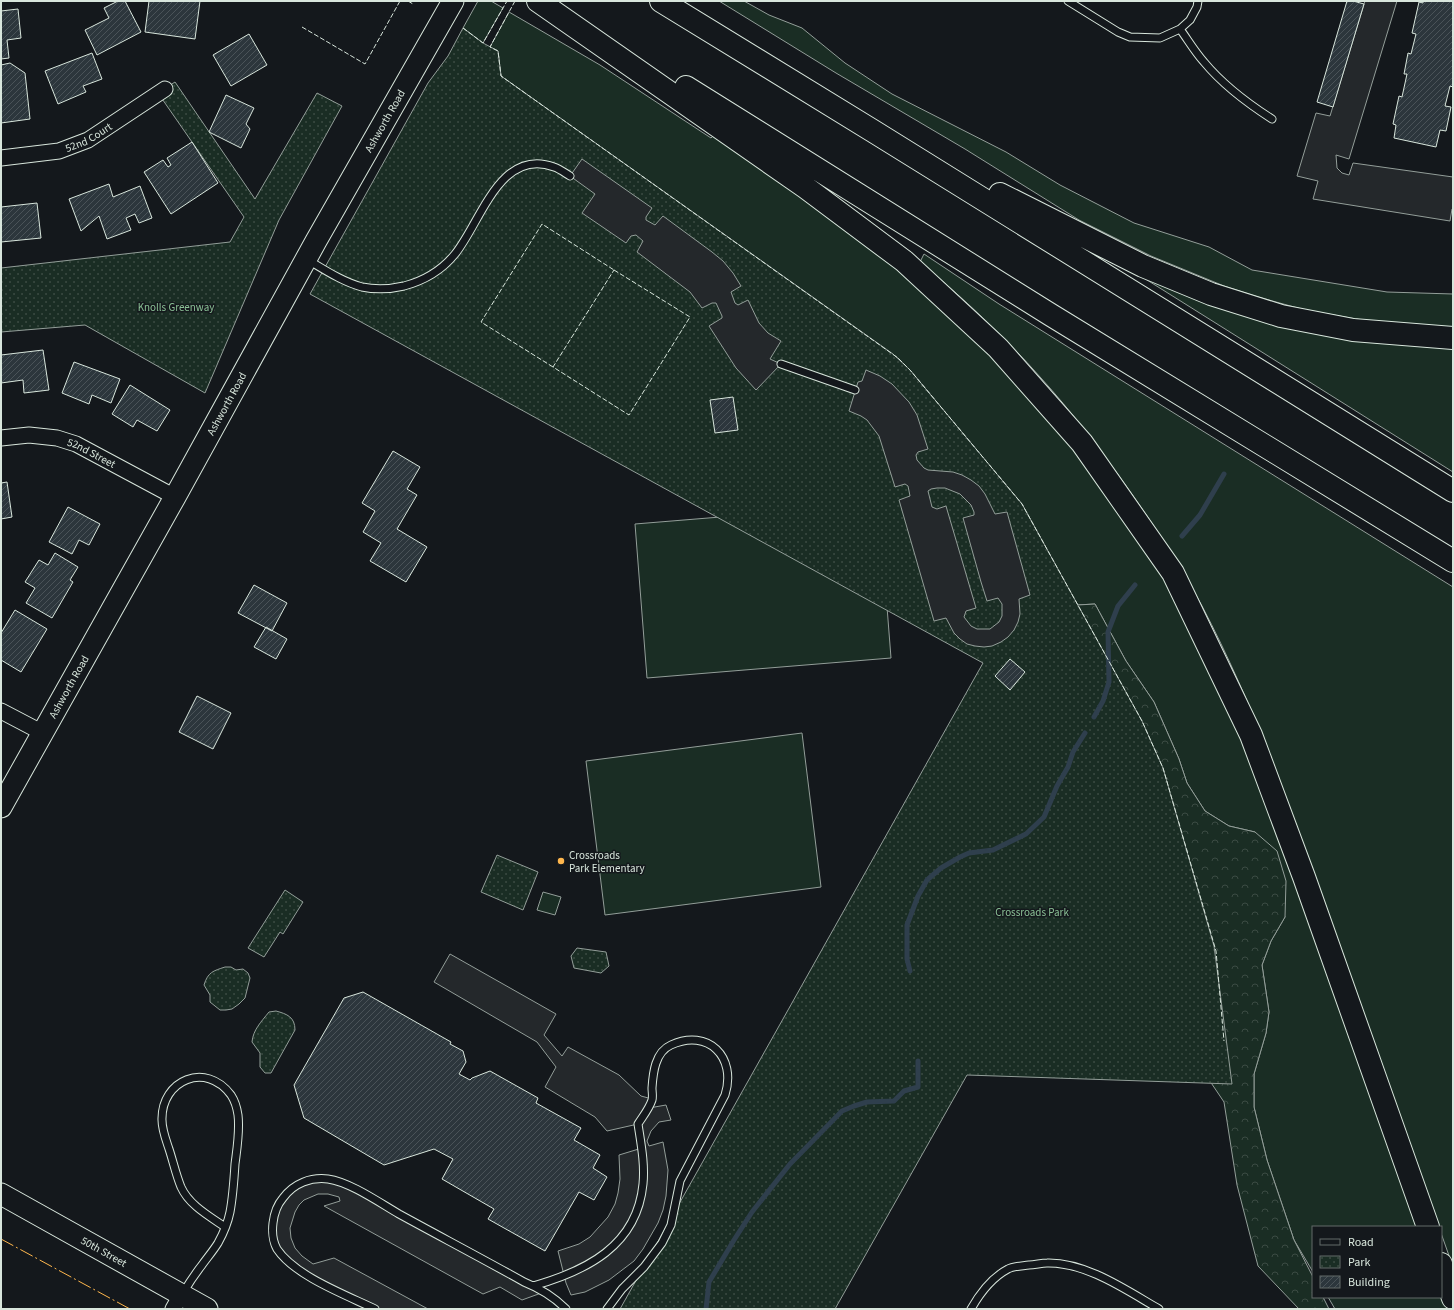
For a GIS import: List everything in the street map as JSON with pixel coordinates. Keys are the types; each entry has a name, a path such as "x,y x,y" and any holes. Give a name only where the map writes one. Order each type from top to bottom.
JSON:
{"highway":[{"path":"539,1 702,97 1051,315 1453,561"},
{"path":"539,1 805,187 904,261 998,348 1082,443 1173,573 1251,735 1306,884 1428,1226"},
{"path":"661,1 873,130 1453,491"},
{"path":"873,130 1143,266 1210,294 1281,316 1353,330 1453,338"},
{"path":"1442,1267 1453,1298"}],"main road":[{"name":"Ashworth Road","path":"1,806 175,497 306,259 448,9"},
{"name":"50th Street","path":"1,1194 177,1302 207,1309"}],"street":[{"name":"52nd Court","path":"1,158 59,151 88,140 165,89"},
{"name":"52nd Street","path":"1,438 29,435 57,438 76,444 175,497"},
{"path":"1,711 43,733"}],"lane":[{"path":"1068,1 1118,32 1130,37 1160,38 1180,29 1190,20 1197,7 1198,1"},
{"path":"1180,29 1204,62 1222,82 1252,107 1272,119"},
{"path":"306,259 362,287 389,289 416,282 441,268 455,255 498,184 514,170 527,164 543,164 556,167 570,176"},
{"path":"781,364 855,390"},
{"path":"532,1286 550,1281 592,1263 618,1242 630,1225 639,1207 644,1183 644,1165 638,1124 648,1108 652,1098 652,1078 657,1060 662,1052 670,1045 685,1041 704,1042 718,1050 724,1058 728,1072 728,1086 725,1095 680,1181 671,1225 662,1243 644,1267 622,1289 608,1309"},
{"path":"177,1302 218,1243 225,1227 230,1213 239,1129 238,1114 235,1103 226,1090 216,1082 207,1078 195,1077 185,1080 171,1091 163,1109 162,1119 164,1133 181,1187 188,1198 201,1211 225,1227"},
{"path":"375,1309 312,1278 293,1265 276,1248 273,1238 273,1217 282,1198 289,1190 307,1180 329,1179 339,1182 368,1195 532,1286 560,1302 566,1309"},
{"path":"971,1309 979,1295 988,1284 1008,1268 1047,1263 1062,1264 1084,1270 1110,1281 1159,1309"}],"green space":[{"path":"478,1 491,1 503,8 483,43 463,28"},
{"path":"719,1 744,1 769,15 802,28 845,63 892,94 1006,152 1060,185 1134,223 1209,247 1252,270 1387,292 1453,294 1453,330 1385,324 1305,310 1224,286 1151,256 1079,220 965,149 836,73"},
{"path":"509,12 600,65 711,138 715,134 860,237 953,316 1043,410 1124,513 1179,604 1251,752 1419,1226 1312,1226 1312,1270 1294,1240 1267,1160 1254,1107 1254,1074 1266,1033 1269,1012 1262,965 1271,941 1285,917 1255,832 1229,826 1205,811 1187,783 1179,759 1154,702 1126,661 1095,604 1077,605 1022,504 910,370 898,358 501,76 498,51 490,47"},
{"name":"Crossroads Park","path":"463,28 483,43 498,51 501,76 893,354 910,370 1022,504 1142,721 1163,768 1214,946 1232,1084 967,1075 835,1309 620,1309 983,663 310,294 428,83 448,56"},
{"name":"Knolls Greenway","path":"175,82 255,199 317,93 342,106 279,220 205,393 85,325 1,332 1,268 230,242 244,217 158,93"},
{"path":"924,254 999,304 1453,587 1453,1267 1442,1236 1442,1226 1439,1226 1286,798 1238,681 1202,606 1175,558 1155,528 1124,483 1063,403 998,332 952,289 920,262"},
{"path":"1131,270 1453,347 1453,472 1163,290"},
{"path":"879,504 891,658 647,678 635,524"},
{"path":"1095,604 1126,661 1154,702 1179,759 1187,783 1205,811 1229,826 1255,832 1277,851 1286,881 1285,917 1271,941 1262,965 1269,1012 1266,1033 1254,1074 1254,1107 1267,1160 1294,1240 1312,1275 1312,1298 1324,1298 1329,1309 1299,1309 1258,1266 1237,1185 1224,1102 1191,1053 1077,605"},
{"path":"802,733 821,887 605,915 586,761"},
{"path":"497,855 538,872 523,910 481,892"},
{"path":"285,890 303,902 283,934 280,932 264,957 248,948"},
{"path":"543,892 561,897 555,915 537,910"},
{"path":"577,948 606,952 609,966 601,973 574,968 571,956"},
{"path":"225,967 231,967 236,970 243,969 248,973 250,978 245,998 232,1009 220,1010 210,1002 210,995 204,985 209,975"},
{"path":"276,1011 284,1013 292,1019 295,1030 271,1073 265,1073 260,1067 260,1053 252,1042 258,1026 269,1012"},
{"path":"1442,1294 1447,1309 1335,1309 1329,1298 1442,1298"}],"shaded area":[{"path":"1365,1 1397,1 1349,159 1336,155 1337,168 1342,173 1349,175 1353,163 1453,177 1453,209 1450,221 1313,199 1318,181 1297,176 1316,113 1330,116"},
{"path":"582,159 652,208 646,217 646,220 655,225 663,216 712,252 723,261 733,273 741,286 731,292 735,303 738,305 748,300 759,323 768,333 781,341 770,359 781,364 756,390 736,368 709,326 722,318 716,303 712,303 702,308 690,292 637,252 643,241 636,235 631,236 626,243 582,213 595,194 570,176"},
{"path":"866,370 880,376 892,384 909,402 917,415 928,449 918,452 916,455 917,460 924,468 928,470 953,472 962,475 979,486 985,494 995,514 1007,512 1030,595 1019,599 1020,614 1018,622 1014,630 1001,642 992,646 984,647 967,644 954,633 946,618 934,621 899,500 910,496 908,486 905,484 895,487 879,436 867,420 849,411 858,382 862,381","holes":["945,488 960,494 971,505 974,512 974,515 963,518 981,582 987,601 998,598 1002,604 1002,616 999,622 990,629 977,629 971,626 964,617 966,611 976,608 946,506 937,509 932,507 928,491 931,489"]},
{"path":"450,954 556,1014 544,1035 562,1056 568,1047 619,1075 641,1096 652,1099 649,1108 666,1105 671,1120 659,1122 651,1131 647,1141 649,1146 663,1142 668,1170 666,1196 658,1223 643,1249 634,1261 609,1280 585,1292 571,1295 566,1283 558,1251 579,1244 590,1237 608,1217 615,1204 618,1193 620,1179 619,1155 642,1148 638,1124 607,1131 595,1117 545,1087 556,1067 537,1042 434,982"},
{"path":"307,1180 339,1182 544,1292 522,1300 500,1287 483,1294 324,1206 340,1201 339,1197 328,1194 318,1194 304,1200 295,1212 290,1228 291,1238 295,1248 302,1256 313,1264 334,1258 428,1309 375,1309 293,1265 273,1238 272,1227 282,1198"}],"building":[{"path":"118,1 125,1 141,32 97,55 85,30 109,18 104,8"},
{"path":"149,1 200,1 195,39 145,32"},
{"path":"1347,1 1364,4 1333,107 1317,102"},
{"path":"1423,1 1453,1 1453,87 1450,86 1445,106 1451,107 1446,131 1440,130 1436,147 1394,138 1396,125 1393,124 1399,96 1402,97 1407,74 1404,74 1408,53 1411,54 1416,34 1412,33 1419,2 1423,3"},
{"path":"18,9 21,38 7,40 9,58 1,59 1,11"},
{"path":"249,34 267,65 231,86 213,55"},
{"path":"92,53 102,79 83,86 86,92 58,104 45,71"},
{"path":"10,63 25,73 30,119 1,123 1,65"},
{"path":"226,95 254,108 246,124 250,129 241,148 209,132"},
{"path":"192,142 218,183 171,214 144,172 163,160 168,167 171,165 167,158"},
{"path":"109,184 113,197 140,186 152,218 139,223 135,214 126,218 131,230 107,239 99,216 81,231 69,199"},
{"path":"37,203 41,238 1,242 1,207"},
{"path":"43,350 49,390 24,393 23,380 1,383 1,355"},
{"path":"74,362 120,379 111,403 92,395 89,404 62,393"},
{"path":"130,385 170,410 157,431 137,420 133,427 112,414"},
{"path":"733,397 738,430 715,433 710,400"},
{"path":"393,451 420,467 407,489 417,495 397,529 427,547 406,582 370,561 381,543 363,532 375,511 362,503"},
{"path":"7,482 12,517 1,519 1,483"},
{"path":"68,507 100,524 89,545 79,540 72,554 49,542"},
{"path":"55,553 78,567 70,580 73,582 52,618 26,603 35,588 25,582 39,560 48,565"},
{"path":"254,585 287,603 272,631 238,613"},
{"path":"15,610 47,629 21,672 1,660 1,633"},
{"path":"266,627 287,639 276,659 254,647"},
{"path":"1010,659 1025,672 1010,690 995,676"},
{"path":"197,696 231,713 213,749 179,732"},
{"path":"363,992 451,1042 450,1044 463,1051 466,1062 459,1074 470,1080 490,1071 538,1098 536,1103 581,1128 574,1140 600,1155 593,1168 607,1177 594,1200 579,1192 545,1251 488,1219 494,1209 442,1179 453,1159 434,1149 384,1165 304,1118 294,1085 344,998"}],"waterway":[{"path":"1182,536 1200,515 1224,474"},
{"path":"1094,717 1103,701 1109,682 1108,632 1118,606 1135,585"},
{"path":"910,971 907,959 907,925 918,896 927,880 941,868 960,857 969,853 993,850 1026,834 1044,817 1057,786 1068,767 1073,752 1085,733"},
{"path":"706,1309 709,1282 752,1212 790,1164 842,1111 867,1102 894,1101 904,1091 918,1087 918,1061"}],"fence":[{"path":"302,27 365,64 400,1"},
{"path":"408,1 413,4"},
{"path":"463,28 483,43 507,1"},
{"path":"515,1 490,47 498,51 501,76 898,358 910,370 1022,504 1142,721 1163,768 1216,951 1224,1041"},
{"path":"553,367 481,322 542,224 614,270"},
{"path":"614,270 690,317 629,415 553,367 614,270"}],"power":[{"path":"1,1239 130,1309"}],"place":[{"name":"Crossroads Park Elementary","path":"561,861"}]}
